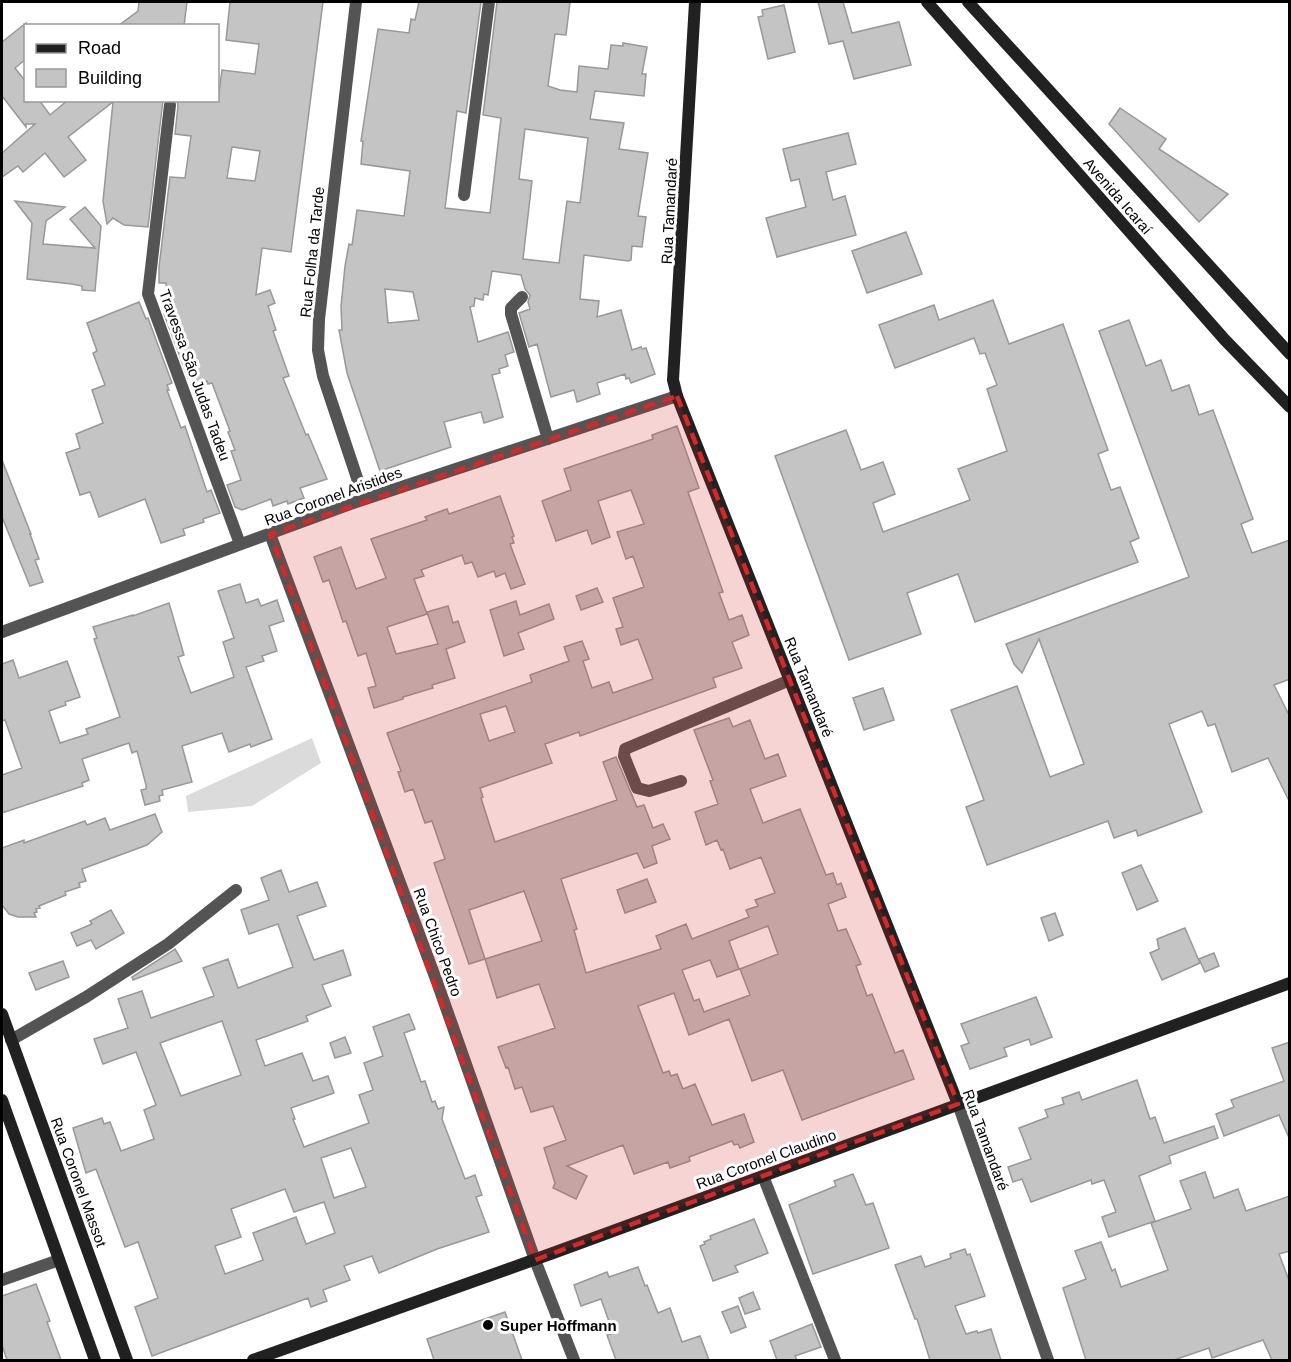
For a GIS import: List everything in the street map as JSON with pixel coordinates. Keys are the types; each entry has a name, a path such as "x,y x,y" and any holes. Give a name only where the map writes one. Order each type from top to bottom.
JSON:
{"street":[{"name":"Rua Folha da Tarde","path":"356,2 319,319 318,350 323,376 364,499"},
{"path":"464,195 489,2"},
{"name":"Rua Tamandaré","path":"695,2 673,380 677,396 958,1104 1048,1360"},
{"name":"Avenida Icaraí","path":"927,2 1225,340 1290,407"},
{"name":"Avenida Icaraí","path":"968,2 1290,354"},
{"name":"Travessa São Judas Tadeu","path":"170,105 148,294 240,544"},
{"path":"522,297 511,308 510,314 548,439"},
{"name":"Rua Coronel Aristides","path":"2,632 364,499 677,396"},
{"name":"Rua Chico Pedro","path":"270,534 437,982 574,1360"},
{"path":"681,781 649,792 637,788 624,756 625,749 790,680"},
{"path":"11,1040 86,997 168,944 236,890"},
{"name":"Rua Coronel Claudino","path":"253,1360 536,1260 1290,983"},
{"name":"Rua Coronel Massot","path":"2,1014 127,1360"},
{"path":"2,1100 95,1360"},
{"path":"763,1176 835,1360"},
{"path":"2,1280 59,1260"}],"highlighted area":[{"path":"677,396 958,1104 535,1260 270,534"}],"shaded area":[{"path":"312,738 321,763 252,806 188,812 186,796"}],"building":[{"path":"139,2 187,2 184,24 121,24 138,11"},
{"path":"230,2 323,2 291,252 262,248 256,295 270,290 275,303 268,306 276,330 273,331 289,376 283,378 327,479 300,488 304,498 288,504 287,501 273,506 271,499 242,510 235,507 227,485 241,480 231,451 235,450 228,432 230,431 212,383 208,384 207,381 197,385 193,377 188,378 164,314 169,312 166,283 159,283 159,267 170,177 185,178 191,136 175,134 177,102 219,102 222,70 255,74 259,44 226,40","holes":["232,147 260,151 255,181 227,178"]},
{"path":"419,2 481,2 466,113 457,111 445,208 490,213 501,118 483,115 497,2 570,2 566,35 555,34 548,86 560,90 577,92 579,66 608,69 611,45 623,46 623,43 647,47 642,74 646,74 644,96 595,91 590,119 624,123 619,149 648,153 638,216 646,217 642,247 632,246 631,260 628,261 584,255 580,299 599,301 597,317 621,310 632,350 646,348 655,374 631,383 629,378 626,379 625,374 597,383 600,394 577,402 574,390 551,397 537,344 529,347 519,313 530,309 528,302 530,295 525,289 521,275 492,271 488,295 484,294 483,300 475,298 474,306 470,307 478,342 508,332 514,352 505,355 508,366 499,369 500,373 492,375 503,417 484,423 481,412 444,422 451,447 380,471 347,373 339,330 342,330 341,306 345,266 349,244 352,245 357,210 404,216 410,171 361,164 363,141 361,141 378,29 409,33 411,19 415,20","holes":["525,129 588,138 580,203 567,201 559,263 523,259 532,181 519,179","385,289 413,292 419,320 388,323"]},
{"path":"818,2 843,2 852,33 899,22 911,65 854,79 843,41 829,44"},
{"path":"784,5 795,52 768,59 758,17 763,16 762,10"},
{"path":"24,25 24,61 15,68 24,79 24,102 40,102 50,115 66,102 113,102 68,137 86,160 64,177 45,153 23,172 18,166 2,177 2,153 35,124 26,124 26,127 2,96 2,42"},
{"path":"113,102 163,102 148,227 124,225 113,218 107,224 103,201"},
{"path":"1120,108 1166,139 1159,149 1228,194 1199,222 1109,124"},
{"path":"848,133 856,164 826,172 833,200 845,196 856,235 777,257 766,218 806,207 799,179 791,181 783,149"},
{"path":"15,201 65,207 46,221 43,244 95,248 70,219 85,207 101,226 95,291 82,290 82,286 72,284 27,279 32,223"},
{"path":"906,232 922,274 867,293 852,251"},
{"path":"993,300 1009,344 1063,324 1108,450 1098,454 1111,490 1120,487 1139,538 1130,542 1138,562 975,622 958,574 907,593 921,634 849,660 775,456 846,430 861,470 883,462 895,494 873,503 883,532 970,500 958,469 1007,451 987,389 997,385 985,353 980,354 974,338 895,368 879,325 934,305 939,320"},
{"path":"139,302 146,319 148,318 172,383 167,385 169,390 167,390 181,428 185,426 207,492 211,490 220,513 203,519 204,522 183,529 185,535 161,543 145,499 99,517 90,492 80,495 66,453 80,448 76,434 103,423 92,390 105,385 93,353 97,351 87,323"},
{"path":"1129,320 1146,366 1161,360 1172,391 1189,385 1199,415 1213,410 1253,519 1241,524 1252,553 1290,540 1290,679 1274,685 1290,717 1290,803 1268,758 1232,772 1215,724 1208,726 1202,711 1169,724 1202,812 1138,836 1136,830 1114,838 1108,821 987,865 966,807 984,800 951,710 1017,686 1050,777 1084,764 1039,639 1022,673 1014,664 1006,644 1189,577 1099,331"},
{"path":"677,426 699,488 688,492 723,592 719,593 729,620 742,615 749,635 732,642 742,668 713,678 716,687 580,736 579,732 545,744 552,763 480,788 495,842 617,800 603,762 616,757 637,807 644,805 653,828 663,824 670,839 652,846 657,863 644,868 637,853 561,879 577,929 574,930 586,973 661,949 656,936 686,924 692,939 749,917 746,910 758,906 755,900 775,893 761,857 730,869 717,840 706,845 695,812 718,804 710,781 713,780 694,730 729,718 733,727 750,720 765,759 778,754 786,776 750,789 763,823 800,809 826,875 833,873 837,885 841,883 846,897 828,904 838,931 846,929 861,964 856,966 867,996 872,994 895,1053 903,1050 914,1079 802,1120 783,1070 752,1081 729,1019 689,1035 674,993 638,1006 663,1073 669,1071 671,1076 677,1074 683,1089 695,1084 712,1125 744,1114 754,1142 740,1148 732,1141 689,1157 690,1161 670,1168 668,1162 634,1174 623,1145 567,1166 587,1176 576,1199 553,1188 555,1183 544,1148 566,1140 553,1106 531,1112 522,1087 515,1089 498,1047 555,1028 539,984 497,998 485,959 469,964 434,863 445,859 432,821 425,823 413,789 405,792 398,772 401,771 387,733 532,682 530,675 569,661 564,647 582,641 589,659 583,661 592,688 609,682 613,693 653,679 638,639 621,645 616,629 623,627 613,598 644,587 633,556 626,559 617,532 644,524 631,490 598,501 610,537 592,544 587,530 556,541 542,501 571,490 564,469 653,439 652,435","holes":["506,706 515,732 489,741 480,714","524,891 542,941 485,959 469,910","768,926 778,954 740,969 750,995 704,1012 699,999 694,1001 682,970 710,960 717,977 739,969 729,941"]},
{"path":"2,460 39,559 35,560 43,582 30,586 2,517"},
{"path":"500,496 514,536 512,537 514,543 510,544 525,584 511,589 505,573 496,577 494,571 478,577 472,562 465,564 462,555 421,570 424,576 414,579 427,614 387,627 396,654 438,644 427,612 448,606 453,623 458,621 465,642 446,649 455,678 374,708 368,688 376,686 366,653 358,656 346,621 343,622 329,580 323,582 314,557 341,547 356,589 386,578 371,539 427,520 425,517 447,509 449,514"},
{"path":"240,584 246,603 258,599 261,606 277,600 284,621 269,626 277,651 262,656 264,661 246,667 272,739 229,752 222,733 182,746 192,782 162,790 163,795 159,796 160,801 145,805 141,790 146,789 146,785 137,751 132,753 129,743 82,759 89,780 82,783 83,786 2,813 2,775 22,768 5,720 2,721 2,664 13,660 19,678 67,661 80,697 49,711 60,743 88,734 86,729 120,717 94,639 97,638 93,627 169,603 184,655 178,657 191,693 234,677 223,642 234,638 218,591"},
{"path":"597,588 603,602 581,610 576,596"},
{"path":"516,601 520,615 549,604 554,619 518,633 524,649 504,656 490,610"},
{"path":"883,688 894,720 864,730 853,698"},
{"path":"155,814 162,832 147,845 82,869 86,881 79,883 80,887 65,892 66,895 39,906 40,908 34,913 36,917 18,917 9,914 2,905 2,848 24,840 24,843 85,821 87,825 105,818 110,830"},
{"path":"1141,865 1158,901 1137,910 1122,873"},
{"path":"281,870 289,892 317,882 326,906 297,916 314,960 343,950 351,975 322,985 331,1006 306,1016 308,1021 256,1040 265,1066 302,1053 313,1081 328,1076 334,1093 291,1108 304,1147 369,1123 359,1095 373,1090 364,1063 383,1056 373,1027 409,1014 415,1029 404,1033 421,1082 425,1081 432,1102 435,1101 438,1109 444,1107 442,1119 465,1179 475,1175 482,1195 476,1197 489,1232 437,1249 379,1273 372,1256 344,1266 350,1280 323,1290 327,1301 311,1307 308,1298 152,1356 135,1307 158,1298 138,1242 125,1247 96,1169 86,1173 73,1128 102,1118 104,1124 110,1122 121,1151 154,1139 144,1110 156,1105 136,1052 103,1064 94,1039 128,1028 118,999 142,991 151,1018 214,996 203,968 228,959 238,988 293,967 278,924 249,934 241,910 269,900 261,878","holes":["222,1021 241,1075 181,1096 160,1043","351,1148 366,1187 334,1198 321,1158","285,1189 294,1212 324,1202 335,1233 306,1244 296,1217 253,1233 263,1260 225,1274 215,1246 241,1237 231,1209"]},
{"path":"647,879 656,902 625,913 617,890"},
{"path":"111,910 124,933 96,949 91,940 77,946 71,933 92,924 90,921"},
{"path":"1055,913 1063,935 1049,941 1041,918"},
{"path":"1185,928 1200,963 1162,980 1150,953 1159,949 1157,939"},
{"path":"175,949 182,961 133,980 132,977"},
{"path":"1214,953 1219,966 1205,972 1199,959"},
{"path":"63,961 69,977 36,990 29,973"},
{"path":"1036,997 1052,1037 1031,1045 1029,1039 1004,1048 1007,1056 970,1069 961,1046 969,1043 961,1024"},
{"path":"345,1037 351,1053 335,1058 330,1043"},
{"path":"1290,1042 1290,1140 1279,1115 1224,1136 1216,1114 1234,1107 1231,1100 1284,1081 1272,1048"},
{"path":"1137,1080 1150,1119 1155,1117 1164,1143 1214,1126 1218,1138 1169,1156 1171,1163 1139,1176 1155,1221 1109,1237 1102,1217 1116,1212 1104,1180 1092,1184 1091,1180 1031,1202 1022,1179 1013,1182 1008,1167 1031,1159 1019,1128 1048,1117 1045,1110 1064,1104 1062,1098 1079,1092 1082,1100"},
{"path":"1205,1172 1214,1198 1238,1189 1246,1211 1290,1196 1290,1251 1279,1254 1290,1283 1290,1360 1272,1360 1263,1340 1212,1358 1209,1348 1174,1360 1086,1360 1063,1288 1086,1279 1075,1251 1101,1242 1112,1271 1115,1269 1121,1287 1168,1270 1151,1223 1191,1209 1180,1181"},
{"path":"853,1174 866,1205 873,1203 889,1248 813,1274 789,1205 836,1186 834,1181"},
{"path":"754,1219 768,1253 735,1266 738,1272 713,1281 700,1246 711,1239 710,1236"},
{"path":"965,1249 967,1255 970,1254 985,1296 955,1306 966,1334 991,1329 1001,1360 930,1360 917,1319 915,1319 895,1265 921,1256 925,1267 951,1258 950,1254"},
{"path":"638,1267 658,1313 670,1308 682,1342 700,1336 709,1360 616,1360 607,1335 613,1333 601,1299 581,1306 574,1285 607,1272 609,1277"},
{"path":"36,1284 61,1360 7,1360 2,1345 2,1296"},
{"path":"753,1292 760,1309 745,1314 739,1298"},
{"path":"738,1306 746,1327 731,1333 722,1312"},
{"name":"Super Hoffmann","path":"505,1312 522,1360 434,1360 427,1339"},
{"path":"812,1324 821,1347 795,1356 797,1360 777,1360 770,1341"}],"place":[{"name":"Super Hoffmann","path":"488,1325"}]}
